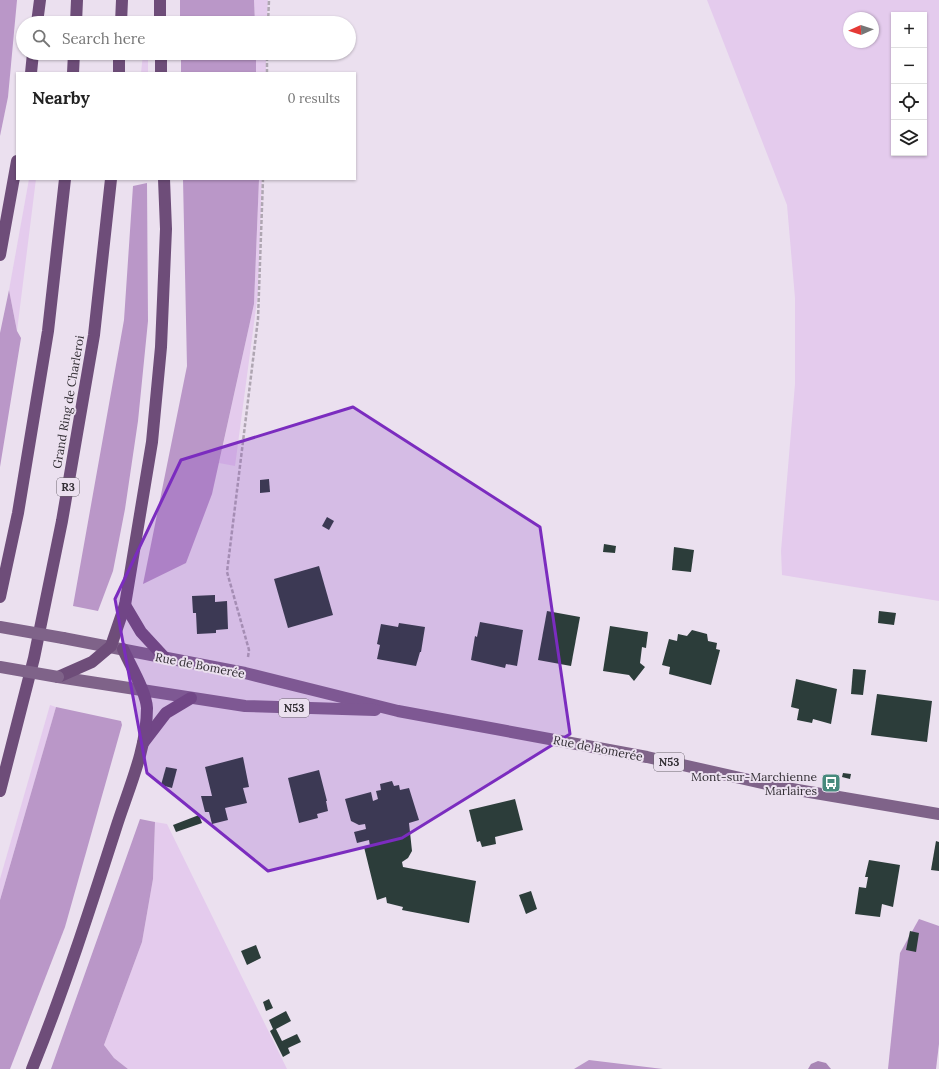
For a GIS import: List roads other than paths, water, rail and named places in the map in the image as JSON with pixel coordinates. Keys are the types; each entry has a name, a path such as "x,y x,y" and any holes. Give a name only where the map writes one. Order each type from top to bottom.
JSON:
{"highway":[{"path":"38,16 40,0"},
{"path":"76,16 77,0"},
{"path":"121,16 122,0"},
{"path":"160,0 160,16"},
{"path":"31,72 32,60"},
{"path":"73,72 74,60"},
{"path":"119,72 120,60"},
{"path":"161,60 162,72"},
{"path":"0,255 16,167"},
{"path":"0,597 18,513 48,331 65,180"},
{"name":"Grand Ring de Charleroi","path":"0,791 34,658 62,521 94,335 111,180"},
{"path":"32,1069 52,1019 78,946 143,743 147,707 142,691 117,648 152,442 161,346 166,229 164,180"},
{"path":"125,605 141,632 165,658"},
{"path":"58,677 77,675 92,662 117,648"},
{"path":"143,743 166,713 191,698"}],"main road":[{"name":"Rue de Bomerée","path":"0,627 84,641 245,673 398,711 647,757 780,787 939,814"},
{"path":"0,667 58,677"},
{"name":"Rue de Bomerée","path":"77,675 142,691 245,706 398,711"}],"place":[{"name":"Mont-sur-Marchienne Marlaires","path":"831,783"}]}
